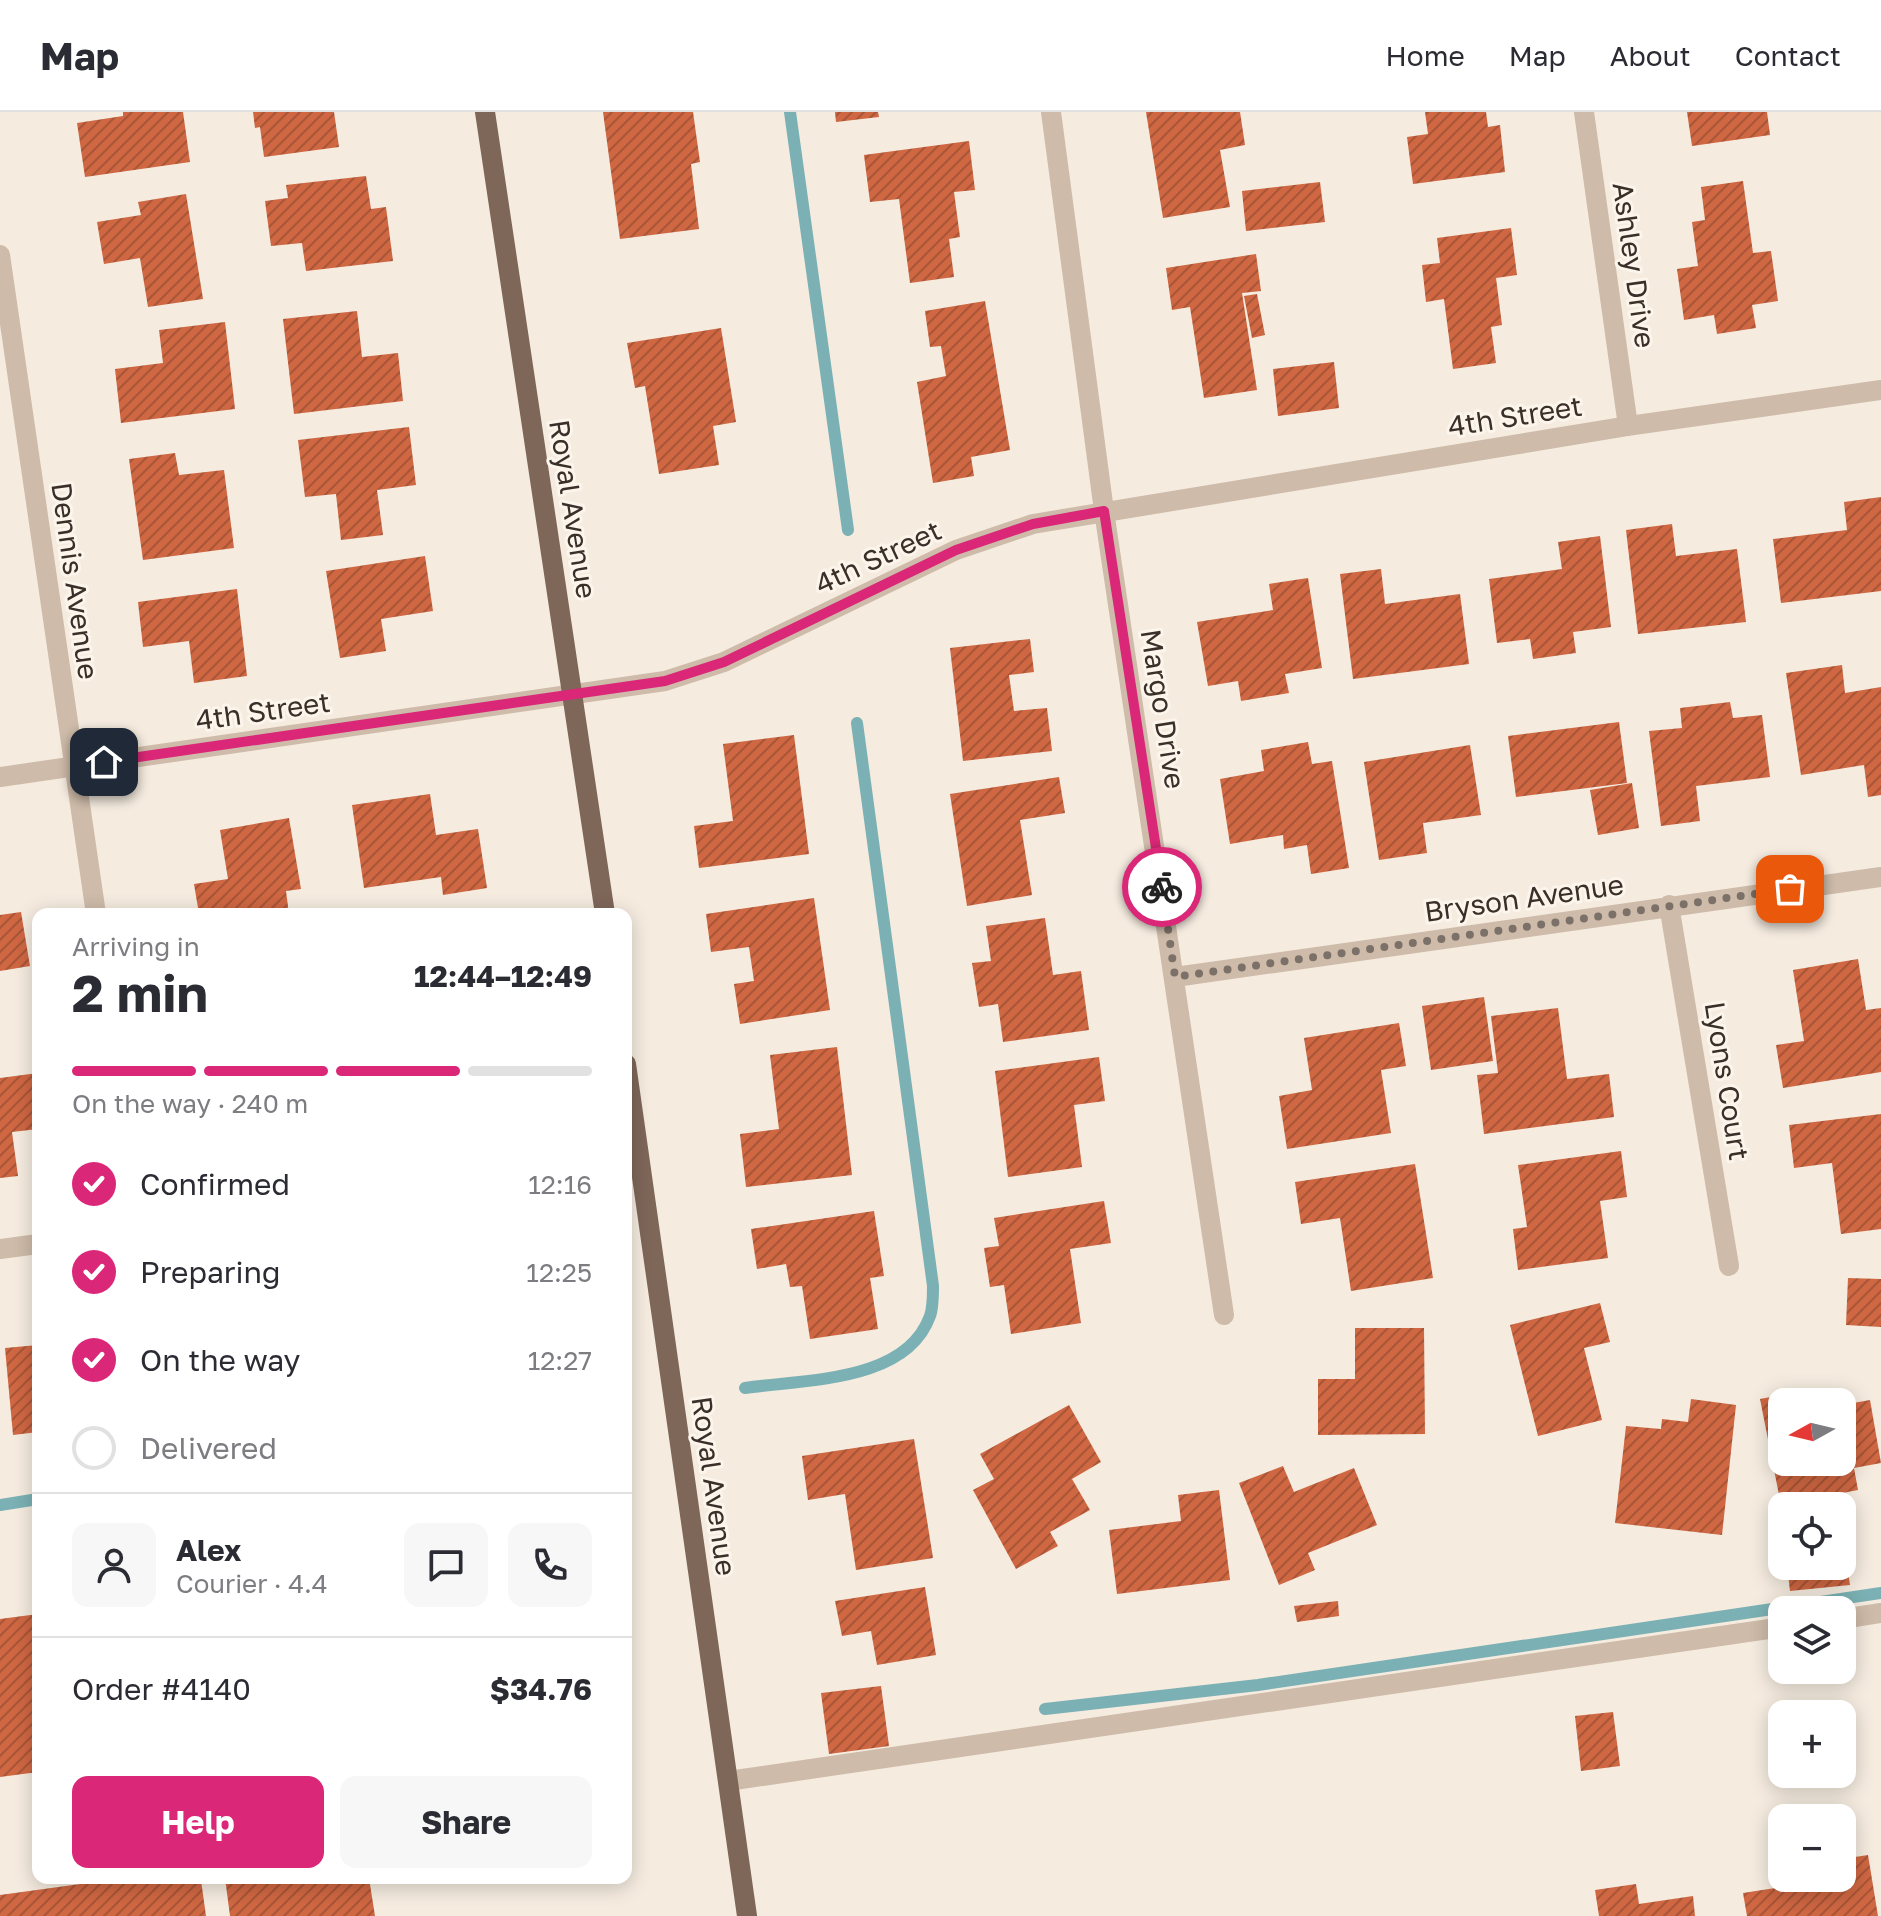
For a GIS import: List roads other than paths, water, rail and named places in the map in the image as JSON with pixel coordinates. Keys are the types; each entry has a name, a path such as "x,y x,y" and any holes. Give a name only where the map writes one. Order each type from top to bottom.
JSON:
{"main road":[{"name":"Royal Avenue","path":"485,112 604,908"},
{"name":"Royal Avenue","path":"632,1106 747,1916"}],"street":[{"name":"Margo Drive","path":"1051,112 1104,511 1224,1315"},
{"name":"Ashley Drive","path":"1584,112 1628,426"},
{"name":"Dennis Avenue","path":"0,255 2,290 95,908"},
{"name":"4th Street","path":"0,777 665,681 724,662 956,550 1033,524 1628,426 1881,390"},
{"name":"Bryson Avenue","path":"1175,977 1881,877"},
{"name":"Lyons Court","path":"1669,905 1729,1266"},
{"path":"0,1249 32,1245"},
{"path":"1856,1617 1881,1613"},
{"path":"728,1781 1768,1629"}],"waterway":[{"path":"790,112 848,530"},
{"path":"745,1388 823,1379 876,1366 899,1354 918,1338 932,1309 933,1286 857,723"},
{"path":"0,1505 32,1500"},
{"path":"1045,1709 1258,1685 1881,1593"}]}
